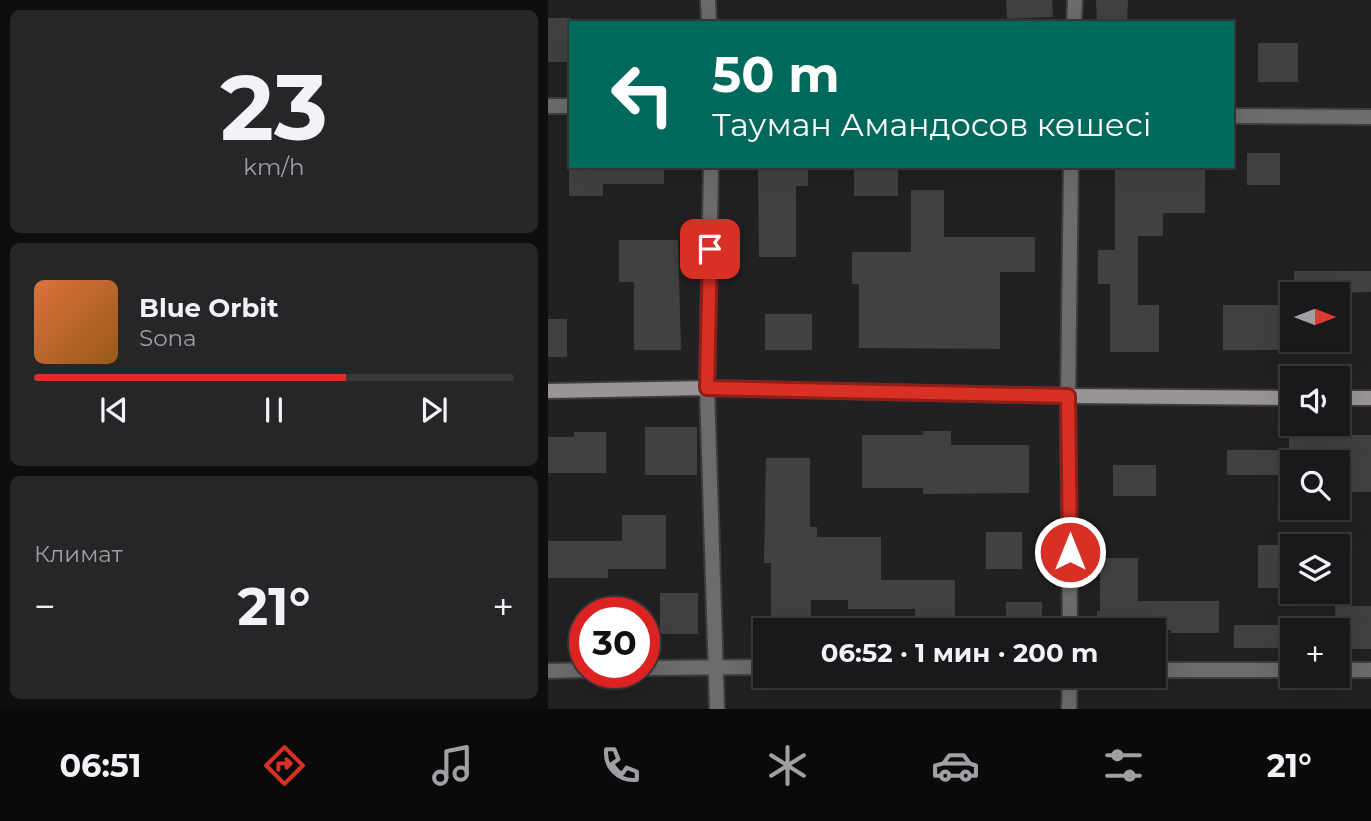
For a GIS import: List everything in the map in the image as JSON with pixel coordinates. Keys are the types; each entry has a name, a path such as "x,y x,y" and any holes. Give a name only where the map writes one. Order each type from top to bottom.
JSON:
{"main road":[{"path":"548,391 707,388 1280,398"},
{"path":"1350,398 1371,398"}],"street":[{"path":"708,0 709,21"},
{"path":"1074,21 1075,0"},
{"path":"548,106 569,106"},
{"path":"1234,116 1371,117"},
{"path":"711,168 707,388 717,709"},
{"path":"1070,618 1068,396 1071,168"},
{"path":"660,668 753,667"},
{"path":"548,671 569,670"},
{"path":"1166,670 1280,670"},
{"path":"1350,670 1371,670"},
{"path":"1070,688 1070,709"}],"building":[{"path":"1006,0 1052,0 1053,17 1007,19"},
{"path":"1096,0 1128,0 1127,21 1097,21"},
{"path":"548,18 571,18 569,62 548,62"},
{"path":"1258,43 1298,43 1298,82 1258,82"},
{"path":"1247,153 1280,153 1280,185 1247,185"},
{"path":"569,168 664,168 664,184 603,184 603,196 569,196"},
{"path":"758,168 808,168 808,186 796,186 796,257 759,257"},
{"path":"854,168 898,168 898,196 854,196"},
{"path":"1115,168 1205,168 1205,213 1163,213 1163,236 1138,236 1138,305 1159,305 1159,352 1110,352 1110,284 1098,284 1098,250 1115,250"},
{"path":"911,190 944,190 944,237 1035,237 1035,272 1000,272 1000,349 859,348 859,284 852,284 852,252 911,252"},
{"path":"619,240 678,240 681,350 634,350 634,282 619,282"},
{"path":"1294,271 1372,271 1372,292 1350,293 1350,282 1294,282"},
{"path":"1223,305 1279,305 1279,350 1223,350"},
{"path":"765,314 812,314 812,350 765,350"},
{"path":"548,319 567,319 567,357 548,357"},
{"path":"645,427 697,427 697,475 645,475"},
{"path":"923,431 951,431 951,445 1029,445 1029,493 923,494 923,488 862,488 862,435 923,435"},
{"path":"574,432 606,432 606,473 548,473 548,437 574,437"},
{"path":"1372,435 1372,492 1350,492 1350,450 1289,450 1289,436"},
{"path":"1227,450 1280,450 1280,475 1227,475"},
{"path":"766,458 810,458 810,527 817,527 817,537 881,537 881,580 955,580 955,618 915,618 915,609 848,609 848,600 811,600 811,618 771,618 771,563 764,563"},
{"path":"1113,465 1156,465 1156,496 1113,496"},
{"path":"622,515 666,515 666,569 608,569 608,578 548,578 548,541 622,541"},
{"path":"986,532 1022,532 1022,569 986,569"},
{"path":"1258,545 1280,545 1280,588 1258,588"},
{"path":"1100,558 1138,558 1138,601 1219,601 1219,633 1171,633 1171,630 1166,630 1166,618 1097,618 1097,611 1100,611"},
{"path":"660,593 698,593 698,634 660,634"},
{"path":"1006,602 1042,602 1042,618 1006,618"},
{"path":"1335,606 1372,606 1372,649 1350,649 1350,618 1336,618"},
{"path":"1234,625 1280,625 1280,648 1234,648"}],"route":[{"path":"710,249 707,388 1068,396 1070,552"}]}
